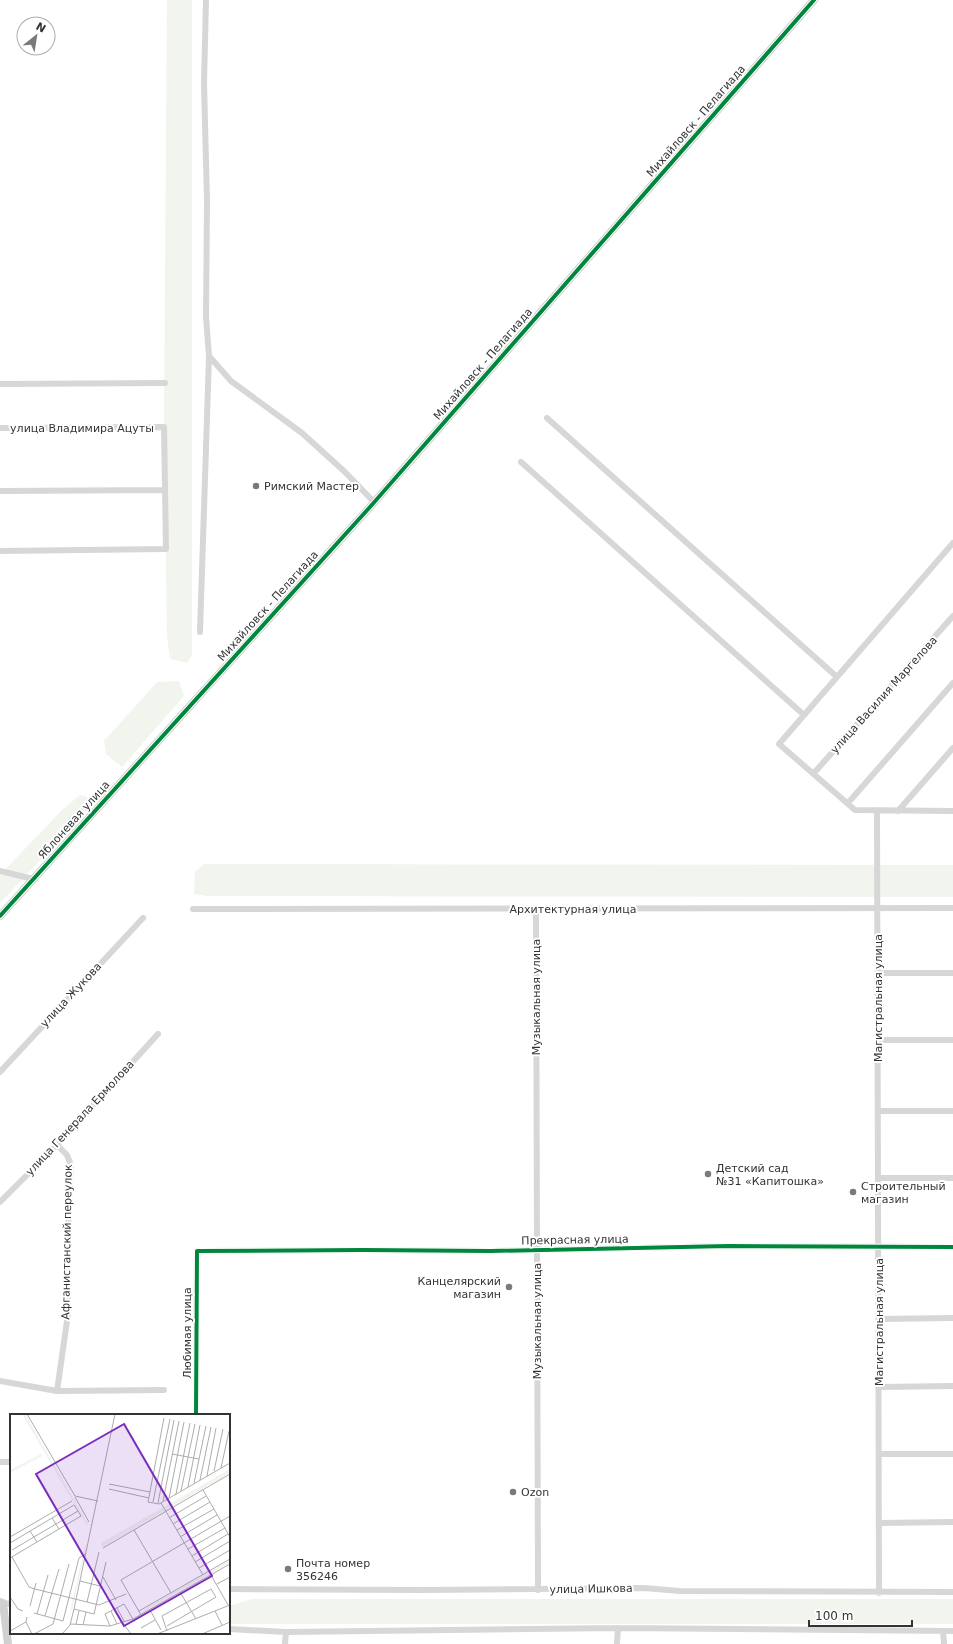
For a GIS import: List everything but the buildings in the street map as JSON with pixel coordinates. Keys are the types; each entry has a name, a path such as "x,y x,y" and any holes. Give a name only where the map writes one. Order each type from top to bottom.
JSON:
{"street":[{"path":"200,632 209,356 206,317 207,201 204,83 206,0"},
{"name":"Михайловск - Пелагиада","path":"161,737 374,502 814,0"},
{"path":"209,356 231,381 302,433 345,472 374,502"},
{"path":"0,384 164,384"},
{"path":"547,418 837,677"},
{"name":"улица Владимира Ацуты","path":"0,428 164,427 165,490"},
{"path":"521,462 804,715"},
{"path":"0,492 165,490 166,549 0,551"},
{"path":"953,543 779,744 855,810 953,811"},
{"name":"улица Василия Маргелова","path":"814,773 953,616"},
{"path":"848,803 953,683"},
{"name":"Яблоневая улица","path":"0,916 161,737"},
{"path":"898,811 953,748"},
{"name":"Магистральная улица","path":"877,810 879,1592"},
{"path":"0,871 33,879"},
{"name":"Архитектурная улица","path":"194,909 953,908"},
{"name":"Музыкальная улица","path":"536,909 538,1590"},
{"name":"улица Жукова","path":"0,1072 142,918"},
{"path":"878,973 953,973"},
{"name":"улица Генерала Ермолова","path":"0,1202 57,1145 158,1034"},
{"path":"878,1040 953,1040"},
{"path":"878,1111 953,1111"},
{"name":"Афганистанский переулок","path":"57,1145 67,1155 70,1165 67,1248 68,1314 57,1391"},
{"path":"878,1178 953,1178"},
{"name":"Прекрасная улица","path":"197,1251 537,1250 728,1246 953,1246"},
{"name":"Любимая улица","path":"196,1414 197,1251"},
{"path":"879,1319 953,1318"},
{"path":"0,1381 57,1391 164,1390"},
{"path":"879,1386 953,1386"},
{"path":"879,1454 953,1454"},
{"path":"879,1523 953,1522"},
{"name":"улица Ишкова","path":"230,1589 538,1590 644,1588 680,1591 953,1592"},
{"path":"5,1603 8,1644"},
{"path":"617,1644 618,1628"},
{"path":"230,1629 286,1632 618,1628 953,1631"},
{"path":"943,1631 944,1644"},
{"path":"285,1644 286,1632"}],"shaded area":[{"path":"167,0 192,0 192,655 187,663 170,659 167,637 164,427"},
{"path":"179,681 184,696 122,767 106,754 104,741 157,682"},
{"path":"80,795 87,797 91,806 0,903 0,875 62,810"},
{"path":"204,864 953,865 953,897 207,896 194,894 195,872"},
{"path":"252,1599 953,1599 953,1624 230,1624 230,1606"}],"cycle path":[{"path":"0,916 370,507 814,0"},
{"path":"196,1414 197,1251 491,1251 728,1246 953,1247"}],"place":[{"name":"Римский Мастер","path":"256,486"},
{"name":"Детский сад №31 «Капитошка»","path":"708,1174"},
{"name":"Строительный магазин","path":"853,1192"},
{"name":"Канцелярский магазин","path":"509,1287"},
{"name":"Ozon","path":"513,1492"},
{"name":"Почта номер 356246","path":"288,1569"}]}
